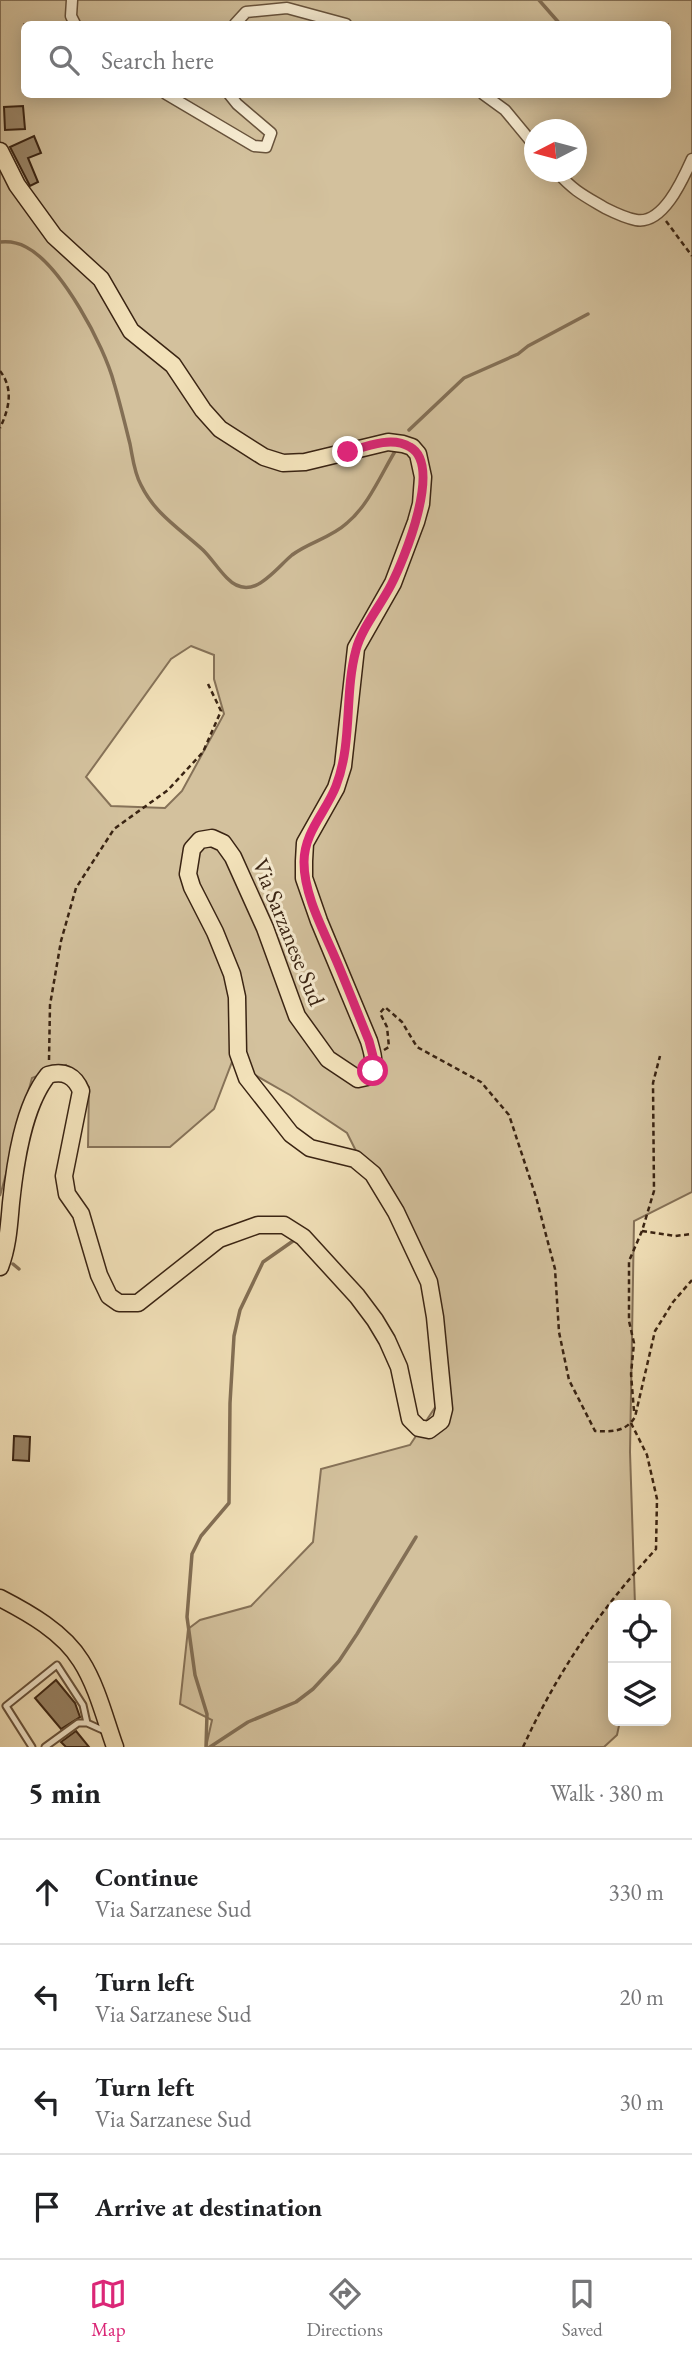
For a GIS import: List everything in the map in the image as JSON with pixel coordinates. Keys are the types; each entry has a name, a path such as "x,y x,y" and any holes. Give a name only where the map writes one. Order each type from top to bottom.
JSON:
{"main road":[{"name":"Via Sarzanese Sud","path":"0,151 18,185 54,236 102,279 131,331 173,365 203,410 220,429 264,457 283,463 330,457 388,442 412,447 418,454 423,477 421,504 416,522 393,583 356,648 343,766 336,788 306,843 305,852 304,878 371,1048 373,1071 367,1077 358,1079 328,1059 297,1016 265,928 233,857 223,842 212,838 200,840 192,849 188,874 232,974 237,997 238,1052 247,1078 291,1134 310,1148 355,1159 373,1174 401,1221 429,1282 444,1409 441,1421 429,1430 419,1428 410,1419 399,1367 387,1340 369,1312 303,1237 284,1225 258,1225 219,1239 138,1303 119,1303 109,1296 99,1275 81,1214 67,1194 64,1176 81,1091 72,1077 65,1073 48,1075"},
{"path":"0,1267 6,1252 14,1175 23,1134 35,1096 48,1075"},
{"path":"0,1598 56,1633 80,1660 112,1740"}],"street":[{"path":"72,0 71,16 74,21"},
{"path":"238,21 246,12 286,8 335,21"},
{"path":"173,98 254,146 266,147 271,133 232,98"},
{"path":"488,98 505,110 524,133"},
{"path":"566,182 572,189 618,215 639,221 660,213 669,202 692,159"}],"lane":[{"path":"32,1747 6,1706 57,1665 83,1705 87,1723"},
{"path":"45,1747 78,1723 87,1723 112,1740"}],"path":[{"path":"660,213 692,256"},
{"path":"0,371 7,381 8,410 0,428"},
{"path":"48,1075 50,1004 61,941 76,888 114,829 167,790 203,752 221,711 208,684"},
{"path":"371,1048 383,1050 389,1047 387,1027 380,1013 385,1007 402,1022 417,1047 481,1082 509,1115 536,1197 555,1269 559,1332 569,1380 595,1432 615,1432 631,1423 635,1417 655,1331 673,1302 692,1280"},
{"path":"635,1417 631,1374 634,1343 629,1321 629,1261 642,1231 654,1191 653,1083 660,1056"},
{"path":"642,1231 676,1236 692,1234"},
{"path":"523,1747 582,1638 618,1591 656,1549 657,1499 648,1455 631,1423"}],"shaded area":[{"path":"0,0 692,0 692,1192 634,1221 630,1452 635,1600 608,1600 608,1726 619,1726 617,1735 604,1747 206,1747 212,1720 180,1704 188,1629 200,1620 251,1606 313,1542 321,1469 410,1445 440,1400 429,1282 347,1133 290,1095 232,1062 214,1109 170,1147 88,1147 89,1087 66,1065 32,1078 0,1196","holes":["191,646 214,655 214,679 224,714 182,791 165,808 111,806 86,777 171,659"]}],"building":[{"path":"23,106 25,129 5,130 4,107"},
{"path":"34,136 41,153 28,158 38,182 30,186 10,147"},
{"path":"14,1436 30,1437 29,1461 13,1460"},
{"path":"56,1680 75,1703 80,1717 61,1729 35,1698"},
{"path":"76,1731 89,1747 66,1747 61,1742"}],"waterway":[{"path":"539,0 557,21"},
{"path":"0,242 13,242 26,247 39,256 67,288 91,328 109,367 135,470 147,495 161,513 203,550 236,585 254,586 262,582 292,555 334,533 347,523 369,498 397,448"},
{"path":"409,430 464,378 518,354 588,314"},
{"path":"206,1747 207,1714 195,1675 187,1617 192,1554 201,1536 229,1503 230,1403 234,1336 240,1310 263,1262 293,1241"},
{"path":"13,1264 19,1269"},
{"path":"210,1747 248,1722 296,1702 313,1689 339,1661 416,1537"}],"route":[{"path":"348,452 388,442 412,447 418,454 423,477 421,504 416,522 393,583 356,648 343,766 336,788 306,843 304,861 304,878 319,921 369,1041 374,1060 373,1071"}]}
